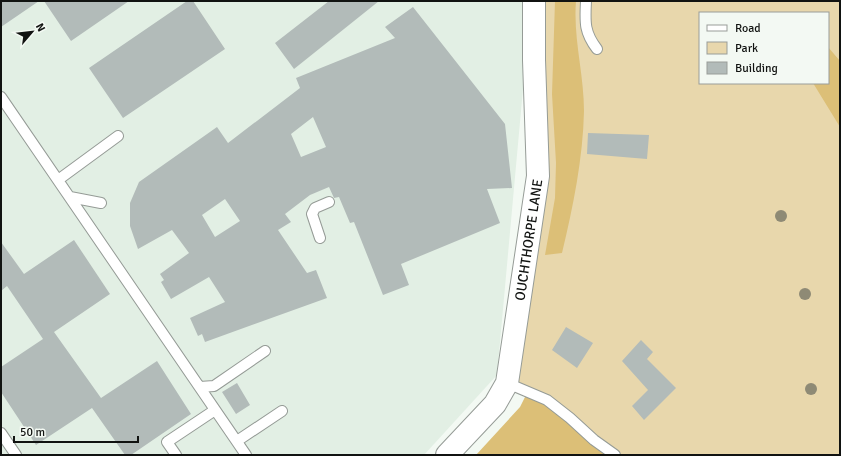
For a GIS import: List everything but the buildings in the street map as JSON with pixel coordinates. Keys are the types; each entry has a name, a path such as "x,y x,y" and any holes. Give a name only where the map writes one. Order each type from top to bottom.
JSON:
{"street":[{"name":"OUCHTHORPE LANE","path":"447,455 495,404 507,383 538,176 534,1"}],"lane":[{"path":"586,1 585,20 588,37 597,49"},
{"path":"1,97 246,455"},
{"path":"58,180 118,136"},
{"path":"70,197 101,203"},
{"path":"320,238 312,214 315,208 329,202"},
{"path":"200,387 214,386 265,351"},
{"path":"507,383 547,400 594,440 615,455"},
{"path":"176,455 167,442 215,410"},
{"path":"237,441 282,411"},
{"path":"1,433 16,455"}],"shaded area":[{"path":"1,1 531,1 497,375 424,455 1,455"},
{"path":"555,1 576,1 576,29 584,97 584,111 582,147 577,182 562,253 545,255 555,198 556,163 552,94"},
{"path":"829,48 840,61 840,127 814,84 829,84"},
{"path":"527,393 547,400 615,455 476,455 520,407"}],"green space":[{"path":"534,1 840,1 840,455 615,455 507,383 525,266"}]}
